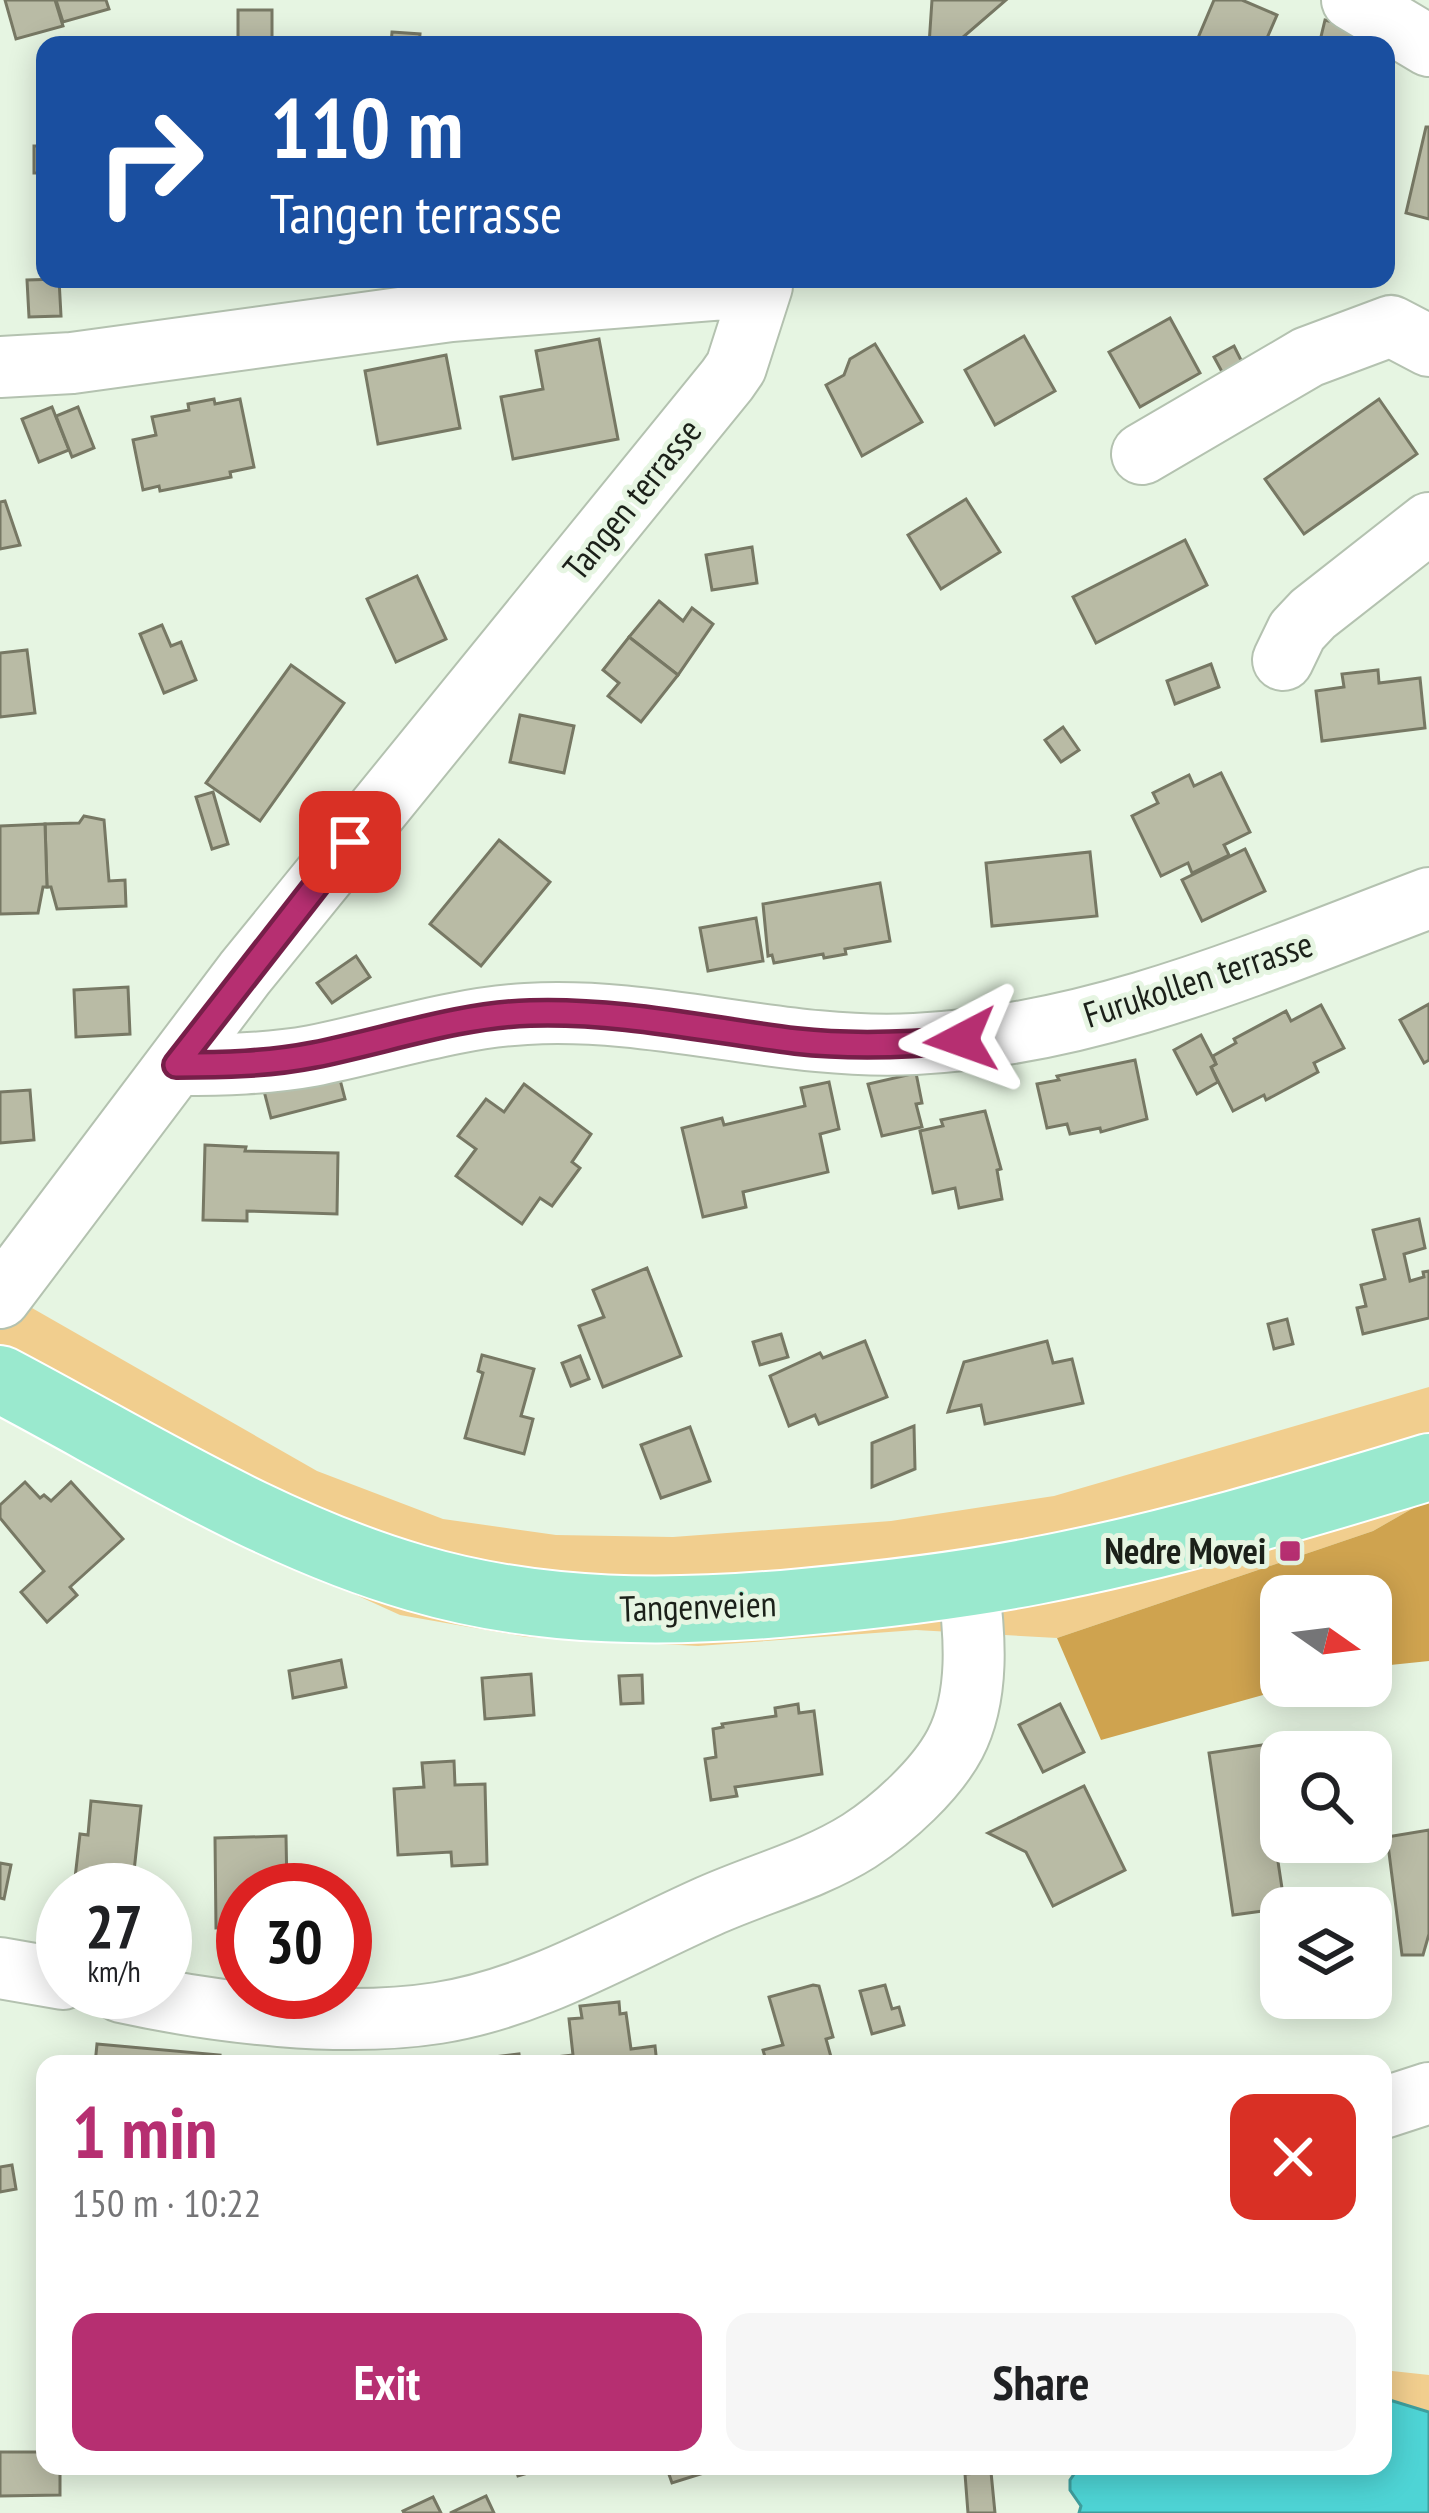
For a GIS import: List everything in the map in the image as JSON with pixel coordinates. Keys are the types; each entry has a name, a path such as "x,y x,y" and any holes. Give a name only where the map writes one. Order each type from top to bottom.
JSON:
{"main road":[{"name":"Tangenveien","path":"0,1378 241,1508 312,1540 416,1579 489,1595 613,1610 714,1610 1040,1571 1429,1467"}],"street":[{"path":"1352,0 1429,46"},
{"name":"Tangen terrasse","path":"0,367 72,363 451,311 736,288"},
{"name":"Tangen terrasse","path":"0,1298 386,798 727,380 736,367 760,288"},
{"path":"1142,454 1308,357 1410,336"},
{"path":"1283,660 1313,614 1429,523"},
{"name":"Furukollen terrasse","path":"176,1065 261,1063 311,1056 530,1013 617,1016 824,1043 914,1044 1008,1035 1100,1015 1214,981 1429,898"},
{"path":"192,2003 323,2018 437,2014 560,1975 859,1841 925,1782 955,1745 971,1683 974,1633 968,1583"},
{"path":"0,1968 36,1974"},
{"path":"1392,2105 1429,2093"}],"shaded area":[{"path":"0,1293 317,1471 443,1519 556,1535 673,1537 891,1521 1054,1496 1429,1387 1429,1499 1373,1531 1057,1638 916,1630 698,1646 526,1637 400,1615 277,1559 0,1415"},
{"path":"1429,1499 1429,1661 1392,1665 1392,1575 1260,1575 1260,1696 1101,1740 1057,1638 1373,1531"},
{"path":"1392,2371 1429,2375 1429,2412 1392,2401"}],"water":[{"path":"1392,2401 1429,2412 1429,2513 1079,2513 1081,2506 1070,2490 1074,2475 1392,2475"}],"building":[{"path":"5,0 55,0 63,26 16,39"},
{"path":"56,0 106,0 109,9 63,22"},
{"path":"932,0 1006,0 964,36 930,36"},
{"path":"1214,0 1242,0 1277,15 1268,36 1199,36"},
{"path":"238,10 272,10 272,36 238,36"},
{"path":"1325,20 1373,33 1372,36 1321,36"},
{"path":"1429,127 1429,219 1406,213"},
{"path":"27,280 36,280 36,288 59,288 61,316 29,317"},
{"path":"1170,318 1200,373 1140,407 1109,352"},
{"path":"1024,336 1055,391 995,425 965,370"},
{"path":"599,339 618,439 513,459 501,397 543,389 536,351"},
{"path":"875,344 922,422 862,456 826,385 844,375 850,359"},
{"path":"1234,346 1246,370 1227,381 1214,357"},
{"path":"446,355 460,428 378,444 365,371"},
{"path":"214,399 215,404 240,399 254,467 230,472 231,477 143,490 133,440 156,435 152,417"},
{"path":"1379,399 1417,454 1304,534 1265,479"},
{"path":"52,407 69,450 39,462 22,419"},
{"path":"78,407 94,448 72,457 56,416"},
{"path":"966,499 1000,552 941,589 908,535"},
{"path":"5,501 20,545 0,549 0,502"},
{"path":"1185,540 1207,585 1096,643 1073,597"},
{"path":"752,547 757,583 712,590 706,555"},
{"path":"417,576 446,639 396,662 367,599"},
{"path":"659,601 683,621 692,608 713,624 678,675 629,637"},
{"path":"162,625 171,646 181,642 196,680 164,693 140,634"},
{"path":"629,637 678,675 641,722 608,696 619,683 603,670"},
{"path":"27,650 35,713 0,717 0,653"},
{"path":"1211,664 1219,687 1175,704 1167,681"},
{"path":"291,665 344,703 260,821 206,783"},
{"path":"1378,670 1379,683 1420,678 1425,728 1322,741 1316,691 1344,687 1342,674"},
{"path":"520,715 574,726 564,773 510,762"},
{"path":"1063,727 1079,750 1061,762 1045,740"},
{"path":"1221,773 1250,832 1224,845 1229,855 1192,873 1188,863 1161,876 1132,816 1158,803 1153,793 1189,775 1194,786"},
{"path":"213,792 228,844 212,849 196,797"},
{"path":"84,816 104,820 109,881 125,880 126,906 57,909 51,887 47,887 45,824 79,823"},
{"path":"45,824 47,887 43,887 38,913 0,914 0,826"},
{"path":"499,840 550,882 481,966 430,924"},
{"path":"1245,849 1265,891 1202,921 1182,880"},
{"path":"1090,852 1097,916 992,926 986,863"},
{"path":"880,883 890,941 824,958 823,954 774,963 772,955 768,956 763,904"},
{"path":"756,918 763,961 708,971 700,928"},
{"path":"356,956 370,977 332,1003 317,983"},
{"path":"128,987 130,1034 76,1037 74,990"},
{"path":"1429,1004 1429,1060 1424,1063 1400,1020"},
{"path":"1321,1005 1344,1048 1314,1063 1318,1072 1266,1100 1264,1095 1233,1111 1211,1067 1216,1064 1213,1056 1286,1011 1291,1021"},
{"path":"1201,1035 1216,1064 1211,1067 1218,1082 1197,1094 1174,1050"},
{"path":"1135,1060 1147,1119 1101,1132 1100,1128 1070,1134 1067,1124 1047,1128 1037,1084"},
{"path":"337,1068 345,1099 271,1118 263,1087"},
{"path":"916,1073 922,1127 882,1136 868,1084"},
{"path":"829,1082 839,1129 820,1134 828,1172 743,1192 746,1207 703,1217 682,1128 722,1118 724,1125 805,1106 801,1088"},
{"path":"524,1084 591,1134 572,1162 580,1168 552,1206 540,1198 522,1224 456,1176 476,1149 458,1136 486,1099 504,1112"},
{"path":"30,1090 34,1140 0,1143 0,1092"},
{"path":"985,1111 1001,1169 997,1170 1002,1199 959,1208 955,1188 933,1193 920,1131 943,1126 941,1120"},
{"path":"205,1145 338,1153 337,1214 247,1211 247,1221 203,1220"},
{"path":"1419,1219 1425,1248 1404,1254 1410,1281 1429,1271 1429,1318 1363,1334 1357,1308 1366,1306 1361,1285 1385,1279 1373,1230"},
{"path":"647,1268 681,1356 603,1387 579,1326 604,1317 593,1290"},
{"path":"1287,1319 1293,1344 1274,1349 1268,1324"},
{"path":"781,1334 788,1357 760,1365 753,1342"},
{"path":"865,1341 887,1397 819,1424 815,1415 789,1426 770,1376 820,1353 823,1358"},
{"path":"1047,1341 1053,1363 1072,1359 1083,1403 985,1424 981,1405 948,1412 964,1362"},
{"path":"482,1355 534,1369 521,1416 533,1419 524,1454 465,1438 483,1373 478,1371"},
{"path":"580,1356 589,1379 571,1386 562,1363"},
{"path":"914,1426 915,1469 872,1487 872,1443"},
{"path":"690,1427 710,1481 661,1498 641,1445"},
{"path":"25,1482 40,1498 44,1495 51,1501 71,1482 123,1539 70,1587 77,1595 47,1622 21,1592 44,1571 0,1518 0,1505"},
{"path":"341,1660 346,1687 293,1698 289,1671"},
{"path":"531,1674 534,1715 485,1719 482,1678"},
{"path":"642,1675 643,1703 621,1704 619,1676"},
{"path":"798,1704 799,1713 814,1711 822,1774 735,1787 737,1796 711,1800 705,1759 716,1757 713,1729 776,1716 775,1708"},
{"path":"1060,1704 1084,1752 1043,1772 1019,1725"},
{"path":"1260,1745 1260,1863 1278,1863 1282,1887 1260,1887 1260,1911 1233,1915 1209,1753"},
{"path":"454,1761 455,1785 485,1784 487,1864 452,1866 451,1852 398,1855 394,1789 424,1787 422,1763"},
{"path":"1084,1786 1125,1870 1053,1906 1026,1852 988,1833"},
{"path":"91,1801 141,1806 135,1863 77,1863 80,1834 88,1835"},
{"path":"1429,1830 1429,1934 1423,1955 1402,1955 1390,1863 1392,1836"},
{"path":"286,1836 286,1863 216,1863 216,1928 215,1838"},
{"path":"0,1863 11,1865 4,1899 0,1898"},
{"path":"885,1985 892,2009 899,2007 904,2025 872,2034 860,1991"},
{"path":"819,1986 833,2037 826,2039 830,2055 764,2055 763,2050 783,2045 769,1997"},
{"path":"619,2002 620,2014 626,2013 631,2049 655,2046 656,2055 573,2055 569,2019 582,2018 580,2006"},
{"path":"97,2044 220,2055 96,2055"},
{"path":"12,2165 16,2189 0,2192 0,2167"},
{"path":"0,2452 36,2452 36,2475 60,2475 60,2495 0,2496"},
{"path":"669,2475 697,2475 672,2483"},
{"path":"965,2475 991,2475 995,2513 968,2513"},
{"path":"486,2496 494,2513 450,2513"},
{"path":"433,2497 441,2513 404,2513 403,2511"}],"place":[{"name":"Nedre Movei","path":"1290,1551"}],"route":[{"path":"350,842 176,1065 261,1063 311,1056 530,1013 617,1016 800,1042 961,1040"}]}
